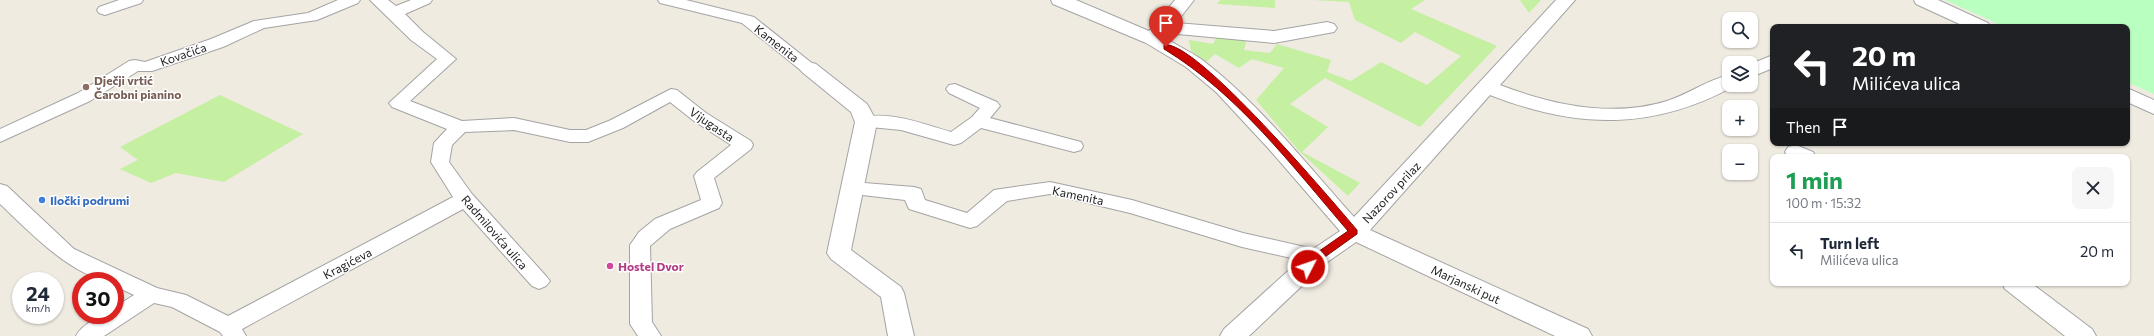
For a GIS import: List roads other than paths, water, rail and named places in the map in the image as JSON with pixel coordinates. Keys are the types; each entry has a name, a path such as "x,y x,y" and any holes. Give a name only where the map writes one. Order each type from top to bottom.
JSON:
{"street":[{"path":"105,10 135,0"},
{"name":"Kovačića","path":"0,136 84,97 135,65 146,67 217,42 260,24 311,17 352,0"},
{"path":"378,0 395,13 417,36 447,59 398,103 460,127"},
{"path":"395,13 424,0"},
{"name":"Kamenita","path":"666,0 748,20 860,109 866,122"},
{"path":"1060,0 1158,33 1274,37 1327,28"},
{"path":"1158,33 1185,0"},
{"name":"Nazorov prilaz","path":"1233,336 1318,257 1354,232 1566,0"},
{"path":"1923,0 1975,24"},
{"path":"1158,33 1223,88 1276,142 1354,232"},
{"path":"1758,68 1770,62"},
{"path":"1488,87 1519,100 1568,112 1620,116 1670,107 1722,84"},
{"path":"901,336 892,293 839,253 866,122 902,124 954,139 978,121 991,106 955,89"},
{"name":"Vijugasta","path":"460,127 514,124 570,136 588,136 618,124 671,94 700,117 744,145 704,176 712,203 660,225 646,236 640,245 641,324 650,336"},
{"path":"2130,96 2154,108"},
{"path":"978,121 1074,146"},
{"name":"Radmilovića ulica","path":"460,127 443,143 440,162 465,199 539,281"},
{"name":"Kamenita","path":"852,188 914,194 916,204 940,210 970,221 1001,194 1050,188 1132,207 1242,240 1318,257"},
{"path":"0,191 68,254 151,294 178,301 232,331"},
{"name":"Kragićeva","path":"232,331 465,199"},
{"name":"Marjanski put","path":"1354,232 1579,336"},
{"path":"2018,286 2083,336"},
{"path":"87,336 151,294"}],"place":[{"name":"Dječji vrtić Čarobni pianino","path":"86,87"},
{"name":"Iločki podrumi","path":"42,200"},
{"name":"Hostel Dvor","path":"610,266"}]}
